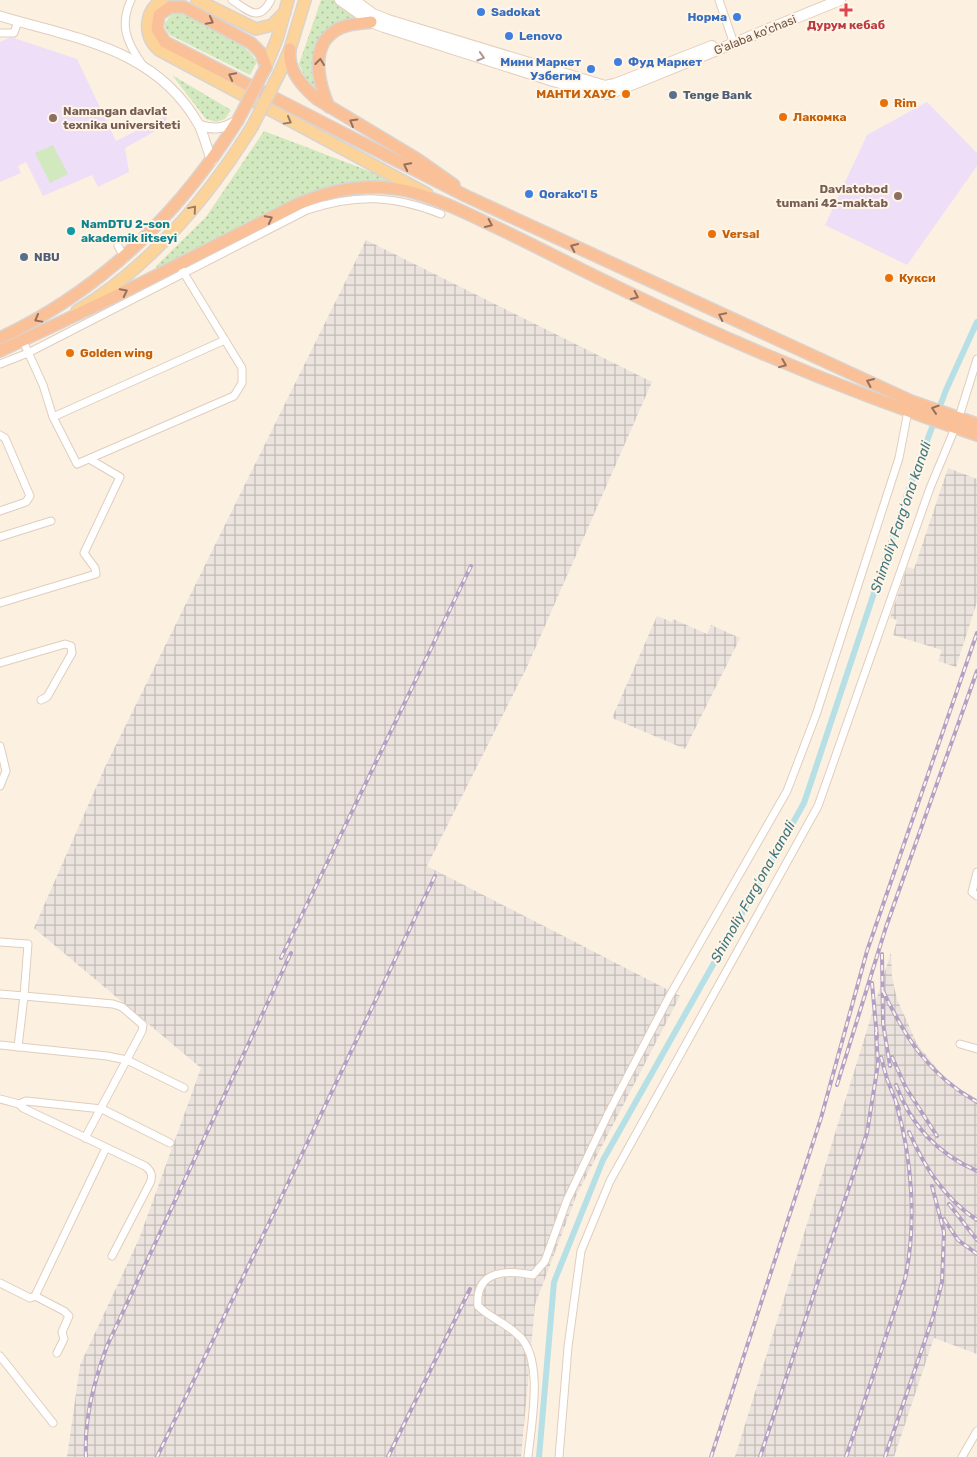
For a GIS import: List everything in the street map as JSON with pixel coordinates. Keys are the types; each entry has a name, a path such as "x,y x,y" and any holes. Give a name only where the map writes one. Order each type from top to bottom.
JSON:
{"highway":[{"path":"0,338 38,319 74,297 124,258 172,210 212,161 238,120 266,66 261,52 254,45 184,7 170,7 162,11 158,17 157,29 165,42 466,196 732,320 911,408"},
{"path":"330,108 322,92 319,76 320,60 325,41 330,34 346,26 371,22"},
{"path":"290,49 292,67 301,83 317,99 437,172 466,196"},
{"path":"0,351 182,268 298,204 327,192 367,187 388,188 408,191 445,203 634,295 781,363 911,408 956,422 977,424"},
{"path":"956,422 977,435"}],"main road":[{"path":"162,0 153,8 147,22 149,37 159,50 445,203"},
{"path":"197,0 256,29 272,25 285,12"},
{"path":"266,66 288,0"},
{"path":"340,0 371,22 386,23"},
{"path":"354,0 386,23"},
{"name":"G'alaba ko'chasi","path":"534,69 596,84 615,84 823,0"},
{"name":"G'alaba ko'chasi","path":"386,23 534,69 600,94 609,94 840,0"},
{"path":"28,339 106,291 164,241 204,196 252,127 290,49 306,2"}],"street":[{"path":"131,0 125,16 125,32 130,47 143,65"},
{"path":"232,0 252,13 266,10 271,0"},
{"path":"719,0 732,38"},
{"path":"0,16 91,41 143,65 160,76 174,91 199,125 212,161"},
{"path":"0,33 14,33 18,21"},
{"path":"199,125 212,129 222,128 238,120"},
{"path":"0,364 28,353 182,268 307,210 353,198 383,198 419,205 441,214"},
{"path":"118,246 124,258"},
{"path":"28,339 28,353 43,385 53,417 75,462 80,465 234,396 239,392 243,374 182,268"},
{"path":"53,417 224,340"},
{"path":"559,1457 568,1348 581,1251 610,1181 818,806 977,359"},
{"path":"528,1457 534,1389 528,1345 518,1335 487,1315 478,1306 477,1296 491,1276 501,1271 533,1275 545,1261 567,1200 609,1112 668,997 787,790 816,715 899,458 911,408"},
{"path":"0,435 5,438 30,496 26,502 0,511"},
{"path":"0,603 96,574 96,570 84,553 120,477 91,460"},
{"path":"0,538 51,521"},
{"path":"0,663 65,644 71,646 72,653 46,698 41,700"},
{"path":"0,746 6,766 0,785"},
{"path":"977,872 971,889 977,896"},
{"path":"0,942 28,944 18,1047"},
{"path":"0,994 122,1007 140,1021 143,1028 86,1138"},
{"path":"960,1044 977,1049"},
{"path":"0,1045 107,1056 127,1060 184,1088"},
{"path":"0,1099 19,1104 23,1108 145,1166 152,1175 112,1256"},
{"path":"19,1104 26,1101 102,1109 170,1143"},
{"path":"35,1296 106,1148"},
{"path":"0,1283 30,1298 35,1296 64,1311 69,1316 62,1332 64,1339 57,1353"},
{"path":"0,1356 53,1423"},
{"path":"962,1457 977,1431"}],"shaded area":[{"name":"Namangan davlat texnika universiteti","path":"11,37 77,59 116,141 166,116 167,119 159,129 125,148 129,172 98,187 92,175 43,196 26,162 18,166 21,173 0,182 0,42"},
{"name":"Davlatobod tumani 42-maktab","path":"927,102 977,153 977,166 907,265 825,225 867,135"},
{"path":"366,240 652,382 527,667 427,866 680,996 577,1194 535,1305 521,1457 67,1457 80,1365 139,1239 201,1068 34,928 105,767"},
{"path":"948,468 977,479 977,602 956,667 938,661 942,650 893,635 897,620 890,618 907,567 914,569"},
{"path":"657,616 672,622 673,619 707,634 711,625 740,638 685,749 612,718"},
{"path":"891,952 892,977 897,999 917,1044 947,1081 977,1099 977,1354 934,1338 894,1457 735,1457"}],"green space":[{"path":"321,0 337,0 356,19 332,27 324,35 317,59 317,90 305,77 299,64"},
{"path":"173,12 182,12 224,32 242,45 257,62 250,75 170,35 165,28 165,23"},
{"path":"172,75 231,110 225,119 216,122 206,119"},
{"path":"264,131 403,184 360,181 326,187 294,199 157,270 156,266 206,217"},
{"path":"53,145 68,174 50,183 35,153"}],"waterway":[{"name":"Shimoliy Fargʻona kanali","path":"539,1457 554,1282 603,1160 804,803 906,497 946,390 977,322"}],"railway":[{"path":"281,958 471,566"},
{"path":"711,1457 821,1118 867,951 977,633"},
{"path":"837,1085 886,927 977,671"},
{"path":"157,1457 435,876"},
{"path":"86,1457 88,1414 107,1346 291,953"},
{"path":"882,954 883,1023 890,1066"},
{"path":"872,983 877,1037"},
{"path":"883,991 910,1040 932,1068 945,1080 977,1102"},
{"path":"760,1457 867,1133 878,1064 876,1032"},
{"path":"881,1057 887,1079 899,1109"},
{"path":"892,1057 906,1088 937,1136"},
{"path":"896,1085 909,1113 928,1137 950,1156 977,1171"},
{"path":"846,1457 905,1279 909,1258 912,1213 911,1191 906,1146 896,1103"},
{"path":"909,1132 929,1170 945,1192 977,1220"},
{"path":"885,1457 933,1317 942,1282 944,1232 932,1186"},
{"path":"949,1204 977,1240"},
{"path":"944,1219 958,1240 977,1254"},
{"path":"388,1457 470,1289"}],"place":[{"name":"Дурум кебаб","path":"846,10"},
{"name":"Sadokat","path":"481,12"},
{"name":"Норма","path":"737,17"},
{"name":"Lenovo","path":"509,36"},
{"name":"Фуд Маркет","path":"618,62"},
{"name":"Мини Маркет Узбегим","path":"591,69"},
{"name":"МАНТИ ХАУС","path":"626,94"},
{"name":"Tenge Bank","path":"673,95"},
{"name":"Rim","path":"884,103"},
{"name":"Лакомка","path":"783,117"},
{"name":"Namangan davlat texnika universiteti","path":"53,118"},
{"name":"Qorako'l 5","path":"529,194"},
{"name":"Davlatobod tumani 42-maktab","path":"898,196"},
{"name":"NamDTU 2-son akademik litseyi","path":"71,231"},
{"name":"Versal","path":"712,234"},
{"name":"NBU","path":"24,257"},
{"name":"Кукси","path":"889,278"},
{"name":"Golden wing","path":"70,353"}]}
